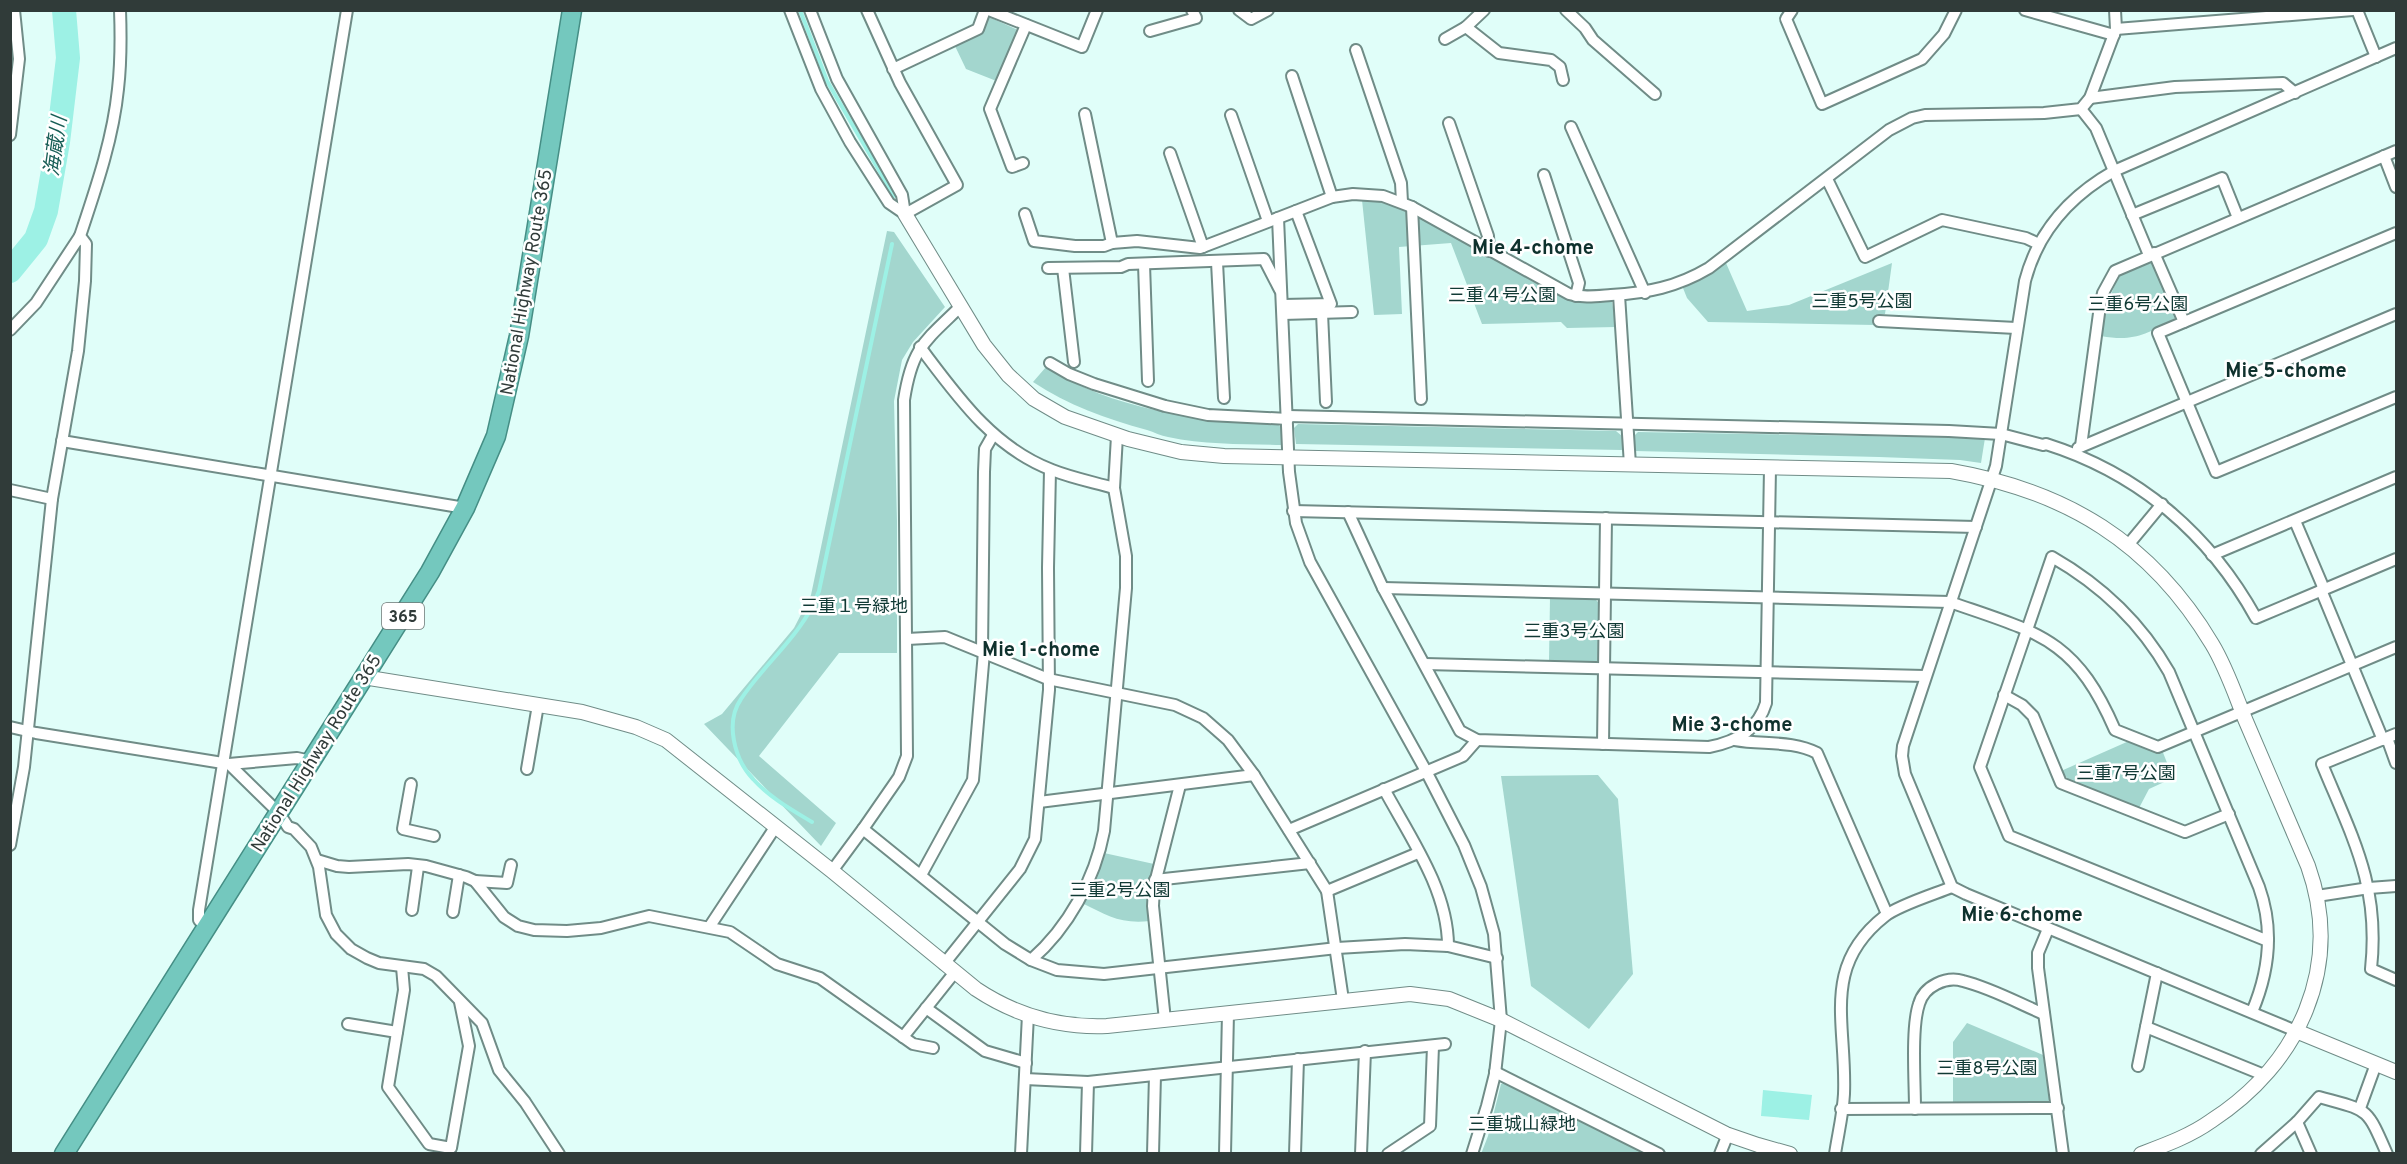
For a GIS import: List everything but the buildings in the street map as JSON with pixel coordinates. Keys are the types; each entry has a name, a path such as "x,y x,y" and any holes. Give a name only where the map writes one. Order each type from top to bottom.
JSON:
{"highway":[{"name":"National Highway Route 365","path":"64,1154 430,572 465,508 496,436 519,336 572,10"}],"street":[{"path":"10,135 19,60 14,10"},
{"path":"10,330 36,303 80,236 96,186 114,114 120,65 120,10"},
{"path":"206,928 199,920 199,910 227,763 270,474 347,10"},
{"path":"790,10 821,89 849,142 889,203 904,214 993,357 1025,392 1065,417 1117,436 1193,454 1290,458 1951,471 1992,478 2036,492 2090,519 2128,545 2171,588 2200,625 2217,654 2308,866 2317,896 2321,934 2320,963 2310,1002 2296,1031 2275,1065 2231,1107 2211,1122 2141,1154"},
{"path":"810,10 837,80 902,195 904,214"},
{"path":"867,10 893,69 957,185 904,214"},
{"path":"893,69 978,29 987,10 1082,47 1097,10"},
{"path":"1150,31 1196,18 1192,10"},
{"path":"1239,10 1251,19 1268,10"},
{"path":"1445,39 1466,27 1484,10"},
{"path":"1566,10 1585,28 1593,40 1655,94"},
{"path":"1792,10 1786,19 1822,104 1922,59 1944,34 1956,10"},
{"path":"2025,10 2115,32 2355,10 2376,57"},
{"path":"1025,214 1034,241 1075,246 1104,246 1137,241 1203,247 1332,197 1371,194 1407,205 1548,284 1576,296 1645,293 1678,284 1708,268 1894,126 1918,116 2044,113 2081,109 2090,98 2115,32 2115,10"},
{"path":"1023,163 1012,167 990,109 1026,25"},
{"path":"1466,27 1499,53 1551,60 1560,67 1563,80"},
{"path":"2397,48 2114,171 2075,197 2052,223 2030,261 2025,281 1992,478 1903,746 1903,766 1952,887 2048,929 2397,1072"},
{"path":"1356,50 1407,205 1421,399"},
{"path":"1292,76 1332,197"},
{"path":"2090,98 2175,87 2283,83 2295,93"},
{"path":"2081,109 2096,128 2132,215 2184,322"},
{"path":"1085,114 1112,243"},
{"path":"1231,115 1273,220 1283,305 1289,472 1293,511 1310,562 1426,771 1464,845 1481,887 1491,922 1497,958 1501,1020 1495,1072 1472,1154"},
{"path":"1449,123 1488,236 1489,250"},
{"path":"1571,127 1645,293"},
{"path":"2077,449 2103,293 2115,271 2397,151"},
{"path":"1170,153 1203,247"},
{"path":"2384,156 2397,187"},
{"path":"1544,175 1579,283 1576,296"},
{"path":"2132,215 2222,178 2238,218"},
{"path":"1827,179 1864,257 1942,220 2026,238 2039,244"},
{"path":"1283,305 1331,304 1296,211"},
{"path":"2397,233 2158,333 2216,472 2397,397"},
{"path":"10,845 28,730 52,500 78,351 86,244 80,236"},
{"path":"1048,268 1121,267 1128,264 1264,259 1283,305"},
{"path":"1217,262 1224,398"},
{"path":"1144,264 1148,381"},
{"path":"1063,268 1074,362"},
{"path":"1619,295 1630,465"},
{"path":"1283,305 1322,314 1352,312"},
{"path":"832,871 899,777 907,756 904,400 910,367 920,347 960,307"},
{"path":"1322,314 1326,402"},
{"path":"2077,449 2397,314"},
{"path":"1879,321 2016,328"},
{"path":"920,347 967,409 993,435 1025,457 1050,470 1114,488"},
{"path":"1050,363 1094,384 1165,406 1208,415 2001,434 2077,449 2162,504 2212,555 2243,594 2256,618 2397,559"},
{"path":"921,875 973,780 983,651 985,449 993,435"},
{"path":"1031,960 1041,952 1067,918 1087,884 1101,849 1109,793 1126,573 1123,537 1114,488 1117,436"},
{"path":"62,441 465,508"},
{"path":"1348,512 1383,588 1460,731 1477,740 1709,747 1735,740 1749,731 1763,712 1767,697 1770,468"},
{"path":"903,1037 926,1008 978,922 1028,857 1035,839 1049,690 1050,470"},
{"path":"2212,555 2397,477"},
{"path":"10,490 52,500"},
{"path":"2128,545 2162,504"},
{"path":"1293,511 1976,526"},
{"path":"1603,744 1606,518"},
{"path":"2295,521 2352,665 2389,737 2397,763"},
{"path":"2252,1012 2262,988 2267,963 2268,941 2262,897 2169,672 2140,628 2100,588 2052,556 1980,767 2009,836 2268,941"},
{"path":"1383,588 1950,602 2026,628 2057,646 2078,665 2102,700 2115,730 2158,747 2397,646"},
{"path":"907,639 945,637 1048,679 1174,705 1203,718 1228,740 1254,775 1327,891 1343,1000"},
{"path":"1425,664 1925,676"},
{"path":"363,677 582,712 636,727 666,740 776,826 950,968 987,996 1028,1015 1051,1022 1107,1026 1394,995 1433,996 1466,1005 1501,1020 1728,1134 1790,1154"},
{"path":"2004,695 2022,705 2033,716 2061,783 2185,832 2229,814"},
{"path":"527,769 537,705"},
{"path":"10,727 227,763 297,758 311,761"},
{"path":"2389,737 2322,764 2360,855 2369,888 2374,942 2371,969 2397,980"},
{"path":"1289,830 1463,756 1477,740"},
{"path":"1735,740 1803,746 1818,753 1887,914"},
{"path":"227,763 279,813 288,827 294,829 311,847 317,860 326,915 336,934 351,949 367,958 430,972 460,1001 482,1023 499,1070 531,1110 559,1154"},
{"path":"1040,802 1254,775"},
{"path":"411,784 403,830 434,836"},
{"path":"1165,1020 1153,906 1155,880 1180,785"},
{"path":"1384,789 1418,852 1436,892 1445,918 1448,946"},
{"path":"710,926 776,826"},
{"path":"863,829 1005,944 1031,960 1081,974 1104,974 1337,948 1416,944 1448,946 1497,958"},
{"path":"1327,891 1418,852"},
{"path":"317,860 338,866 394,863 426,866 475,881 507,883 511,865"},
{"path":"1155,880 1310,863"},
{"path":"412,910 418,867"},
{"path":"453,912 459,875"},
{"path":"475,881 504,917 518,926 534,930 567,931 601,928 649,916 710,926 730,932 777,964 820,978 913,1044 933,1048"},
{"path":"2317,896 2397,886"},
{"path":"1835,1154 1844,1096 1842,985 1846,964 1859,940 1887,914 1952,887"},
{"path":"2048,929 2038,953 2037,963 2063,1154"},
{"path":"402,967 404,990 388,1087 429,1144 451,1148 469,1046 460,1001"},
{"path":"2138,1066 2157,973"},
{"path":"1915,1109 1916,1021 1919,1003 1930,987 1947,980 1963,980 2044,1014"},
{"path":"926,1008 985,1051 1026,1063"},
{"path":"1225,1154 1228,1013"},
{"path":"1021,1154 1028,1015"},
{"path":"348,1024 397,1032"},
{"path":"2146,1027 2264,1075"},
{"path":"1025,1079 1088,1082 1439,1045 1430,1126 1388,1154"},
{"path":"1361,1154 1365,1051"},
{"path":"1295,1154 1298,1059"},
{"path":"2361,1108 2376,1064"},
{"path":"1495,1072 1659,1154"},
{"path":"1153,1154 1155,1075"},
{"path":"1086,1154 1088,1082"},
{"path":"2261,1154 2297,1122 2319,1097 2361,1108 2370,1116 2387,1154"},
{"path":"1841,1109 2058,1108"},
{"path":"2297,1122 2311,1154"},
{"path":"1720,1154 1728,1134"}],"green space":[{"path":"989,17 1018,30 999,82 966,69 955,46 982,32"},
{"name":"三重４号公園","path":"1362,200 1377,201 1405,210 1495,257 1530,280 1569,300 1612,301 1616,327 1567,328 1561,322 1482,324 1451,243 1399,247 1402,314 1374,315"},
{"name":"三重１号緑地","path":"887,231 894,232 945,307 913,342 902,360 894,401 897,653 839,653 759,756 836,823 821,846 704,724 722,714 794,628 811,595"},
{"name":"三重6号公園","path":"2148,262 2154,263 2176,315 2173,322 2130,337 2101,336 2107,304 2119,275"},
{"name":"三重5号公園","path":"1726,263 1747,311 1789,305 1892,263 1885,314 1880,315 1875,325 1708,322 1687,298 1683,288"},
{"path":"1046,367 1099,394 1128,403 1187,416 1277,424 1282,428 1283,445 1226,444 1182,440 1117,421 1074,404 1033,382"},
{"path":"1298,424 1616,431 1622,436 1622,450 1296,444 1294,428"},
{"path":"1638,432 1985,438 1981,463 1879,457 1635,451 1634,436"},
{"name":"三重3号公園","path":"1550,597 1594,598 1599,603 1598,660 1594,663 1549,662"},
{"name":"三重7号公園","path":"2129,741 2162,750 2173,778 2149,789 2139,808 2069,780 2061,771"},
{"path":"1598,775 1618,799 1633,974 1589,1029 1531,986 1501,776"},
{"name":"三重2号公園","path":"1104,853 1154,864 1149,886 1150,921 1122,920 1082,903"},
{"name":"三重8号公園","path":"1967,1023 2043,1055 2050,1099 2046,1104 1953,1103 1953,1042"},
{"name":"三重城山緑地","path":"1506,1082 1647,1154 1481,1154 1501,1084"}],"shaded area":[{"path":"1763,1090 1812,1095 1809,1120 1761,1116"}],"waterway":[{"name":"海蔵川","path":"10,271 36,239 46,211 58,142 68,58 64,10"},
{"path":"800,10 827,81 894,196"},
{"path":"812,822 773,797 746,771 734,740 733,718 736,708 751,685 804,621 819,591 892,244"}],"district":[{"name":"Mie 4-chome","path":"1533,247"},
{"name":"Mie 5-chome","path":"2286,370"},
{"name":"Mie 1-chome","path":"1041,649"},
{"name":"Mie 3-chome","path":"1732,724"},
{"name":"Mie 6-chome","path":"2022,914"}]}
